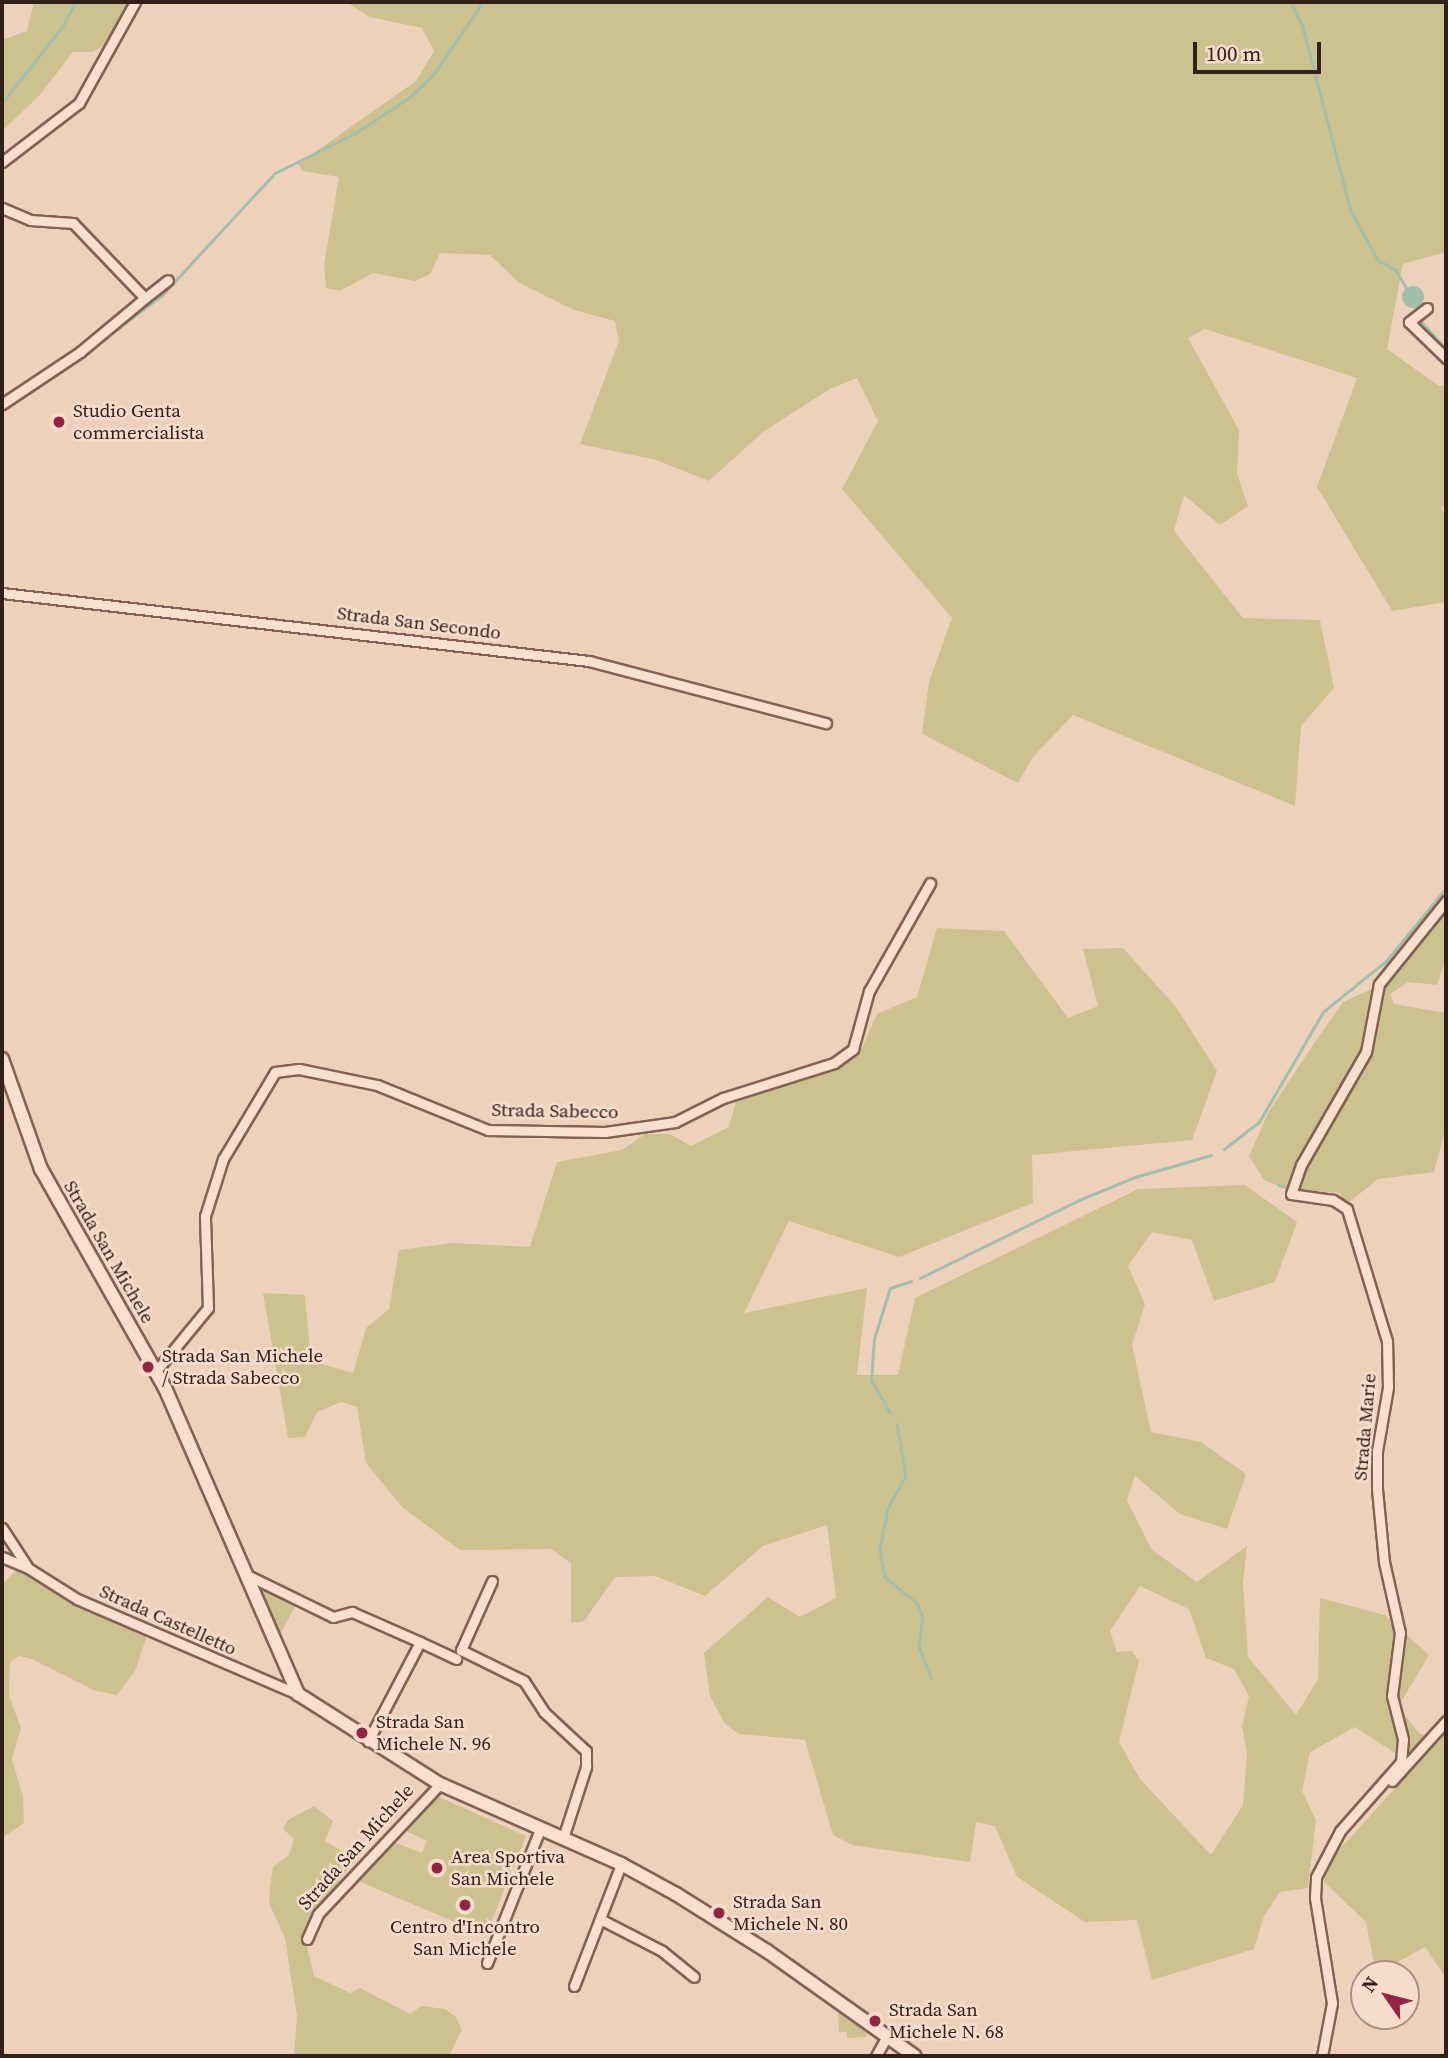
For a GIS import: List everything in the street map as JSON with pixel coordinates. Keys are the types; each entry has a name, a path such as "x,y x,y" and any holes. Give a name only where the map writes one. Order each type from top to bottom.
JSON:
{"street":[{"path":"2,162 79,103 135,2"},
{"path":"2,208 30,220 73,223 145,298"},
{"path":"2,404 80,352 167,280"},
{"path":"1427,308 1409,322 1446,358"},
{"name":"Strada San Secondo","path":"2,593 589,661 826,723"},
{"name":"Strada Sabecco","path":"156,1371 208,1308 204,1237 207,1208 243,1119 275,1072 299,1069 377,1085 488,1130 605,1132 675,1122 723,1098 834,1063 853,1049 869,991 930,883"},
{"name":"Strada Marie","path":"1322,2056 1332,2003 1314,1898 1316,1877 1340,1831 1394,1773 1404,1748 1392,1696 1399,1624 1384,1562 1377,1489 1377,1451 1388,1387 1387,1341 1348,1209 1333,1200 1291,1194 1301,1165 1366,1052 1379,984 1446,901"},
{"name":"Strada San Michele","path":"2,1059 59,1208 156,1371 298,1694 368,1741 440,1784 621,1864 767,1951 915,2056"},
{"name":"Strada Castelletto","path":"2,1528 28,1568"},
{"name":"Strada Castelletto","path":"2,1558 28,1568 77,1599 298,1694"},
{"path":"246,1574 333,1617 352,1612 456,1659"},
{"path":"492,1581 460,1650 524,1681 544,1712 586,1751 586,1767 563,1838"},
{"path":"368,1741 420,1642"},
{"path":"1371,1795 1405,1770 1446,1721"},
{"name":"Strada San Michele","path":"307,1939 312,1921 325,1905 440,1784"},
{"path":"487,1963 540,1829"},
{"path":"574,1986 621,1864"},
{"path":"600,1919 662,1951 694,1977"},
{"path":"876,2056 887,2036"}],"shaded area":[{"path":"34,2 131,2 109,42 93,52 73,52 39,96 2,131 2,40 27,31"},
{"path":"346,2 1446,2 1446,252 1403,264 1387,349 1439,386 1446,386 1446,509 1441,506 1446,518 1446,602 1392,611 1317,487 1357,378 1205,329 1188,338 1239,430 1237,474 1248,506 1220,525 1184,495 1174,531 1243,618 1320,620 1334,688 1301,726 1295,806 1073,715 1033,757 1018,783 922,734 929,682 952,618 842,489 878,421 857,378 830,389 763,432 709,481 656,460 580,444 619,341 615,321 574,310 518,282 490,255 440,253 430,274 415,281 373,273 340,291 326,288 324,265 339,177 303,171 298,164 416,81 434,51 422,28 370,17"},
{"path":"1409,286 1417,286 1424,293 1424,301 1417,308 1409,308 1402,301 1402,293"},
{"path":"1446,912 1446,958 1437,985 1408,982 1390,994 1394,1004 1446,1013 1446,1126 1434,1172 1378,1179 1348,1203 1340,1193 1286,1189 1264,1180 1249,1156 1268,1113 1315,1042 1343,1002 1385,983"},
{"path":"937,928 1004,931 1068,1018 1098,1006 1083,949 1123,948 1176,1007 1217,1071 1192,1140 1032,1155 1033,1203 899,1257 789,1221 744,1313 867,1288 857,1375 898,1375 915,1298 1138,1189 1245,1185 1297,1222 1275,1282 1214,1301 1192,1240 1152,1232 1128,1266 1145,1304 1132,1345 1151,1432 1201,1442 1246,1474 1227,1529 1180,1514 1135,1476 1127,1500 1152,1550 1197,1582 1247,1546 1243,1583 1248,1657 1296,1715 1318,1679 1320,1598 1385,1615 1429,1655 1398,1707 1419,1733 1438,1743 1446,1731 1446,1978 1425,1947 1401,1960 1373,1960 1366,1922 1324,1882 1330,1860 1415,1766 1355,1727 1310,1752 1302,1791 1316,1820 1308,1888 1280,1892 1264,1916 1254,1949 1152,1980 1137,1920 1085,1922 1017,1877 995,1826 976,1822 970,1862 852,1845 833,1835 805,1740 739,1734 725,1724 710,1696 704,1653 768,1597 800,1617 836,1598 827,1525 763,1546 705,1596 655,1576 615,1577 584,1621 571,1623 571,1563 551,1549 460,1550 403,1508 366,1463 357,1407 341,1402 317,1412 305,1437 288,1438 263,1293 305,1295 311,1361 353,1373 366,1328 389,1309 399,1250 453,1243 530,1247 557,1162 622,1150 645,1134 670,1134 691,1146 729,1127 736,1101 839,1069 860,1052 877,1014 917,997","holes":["1140,1586 1189,1609 1206,1658 1234,1669 1249,1696 1242,1726 1247,1754 1243,1805 1211,1855 1140,1779 1119,1742 1139,1661 1132,1651 1117,1652 1110,1631"]},
{"path":"16,1570 27,1573 76,1606 147,1636 135,1671 117,1695 96,1691 32,1659 19,1656 10,1662 9,1696 21,1728 12,1759 23,1797 24,1823 2,1838 2,1585"},
{"path":"255,1584 297,1603 278,1638"},
{"name":"Area Sportiva San Michele","path":"439,1797 526,1836 486,1935 353,1879 388,1840 422,1853 427,1841 402,1829"},
{"path":"314,1806 333,1821 325,1841 355,1858 304,1933 314,1976 350,1993 360,1988 410,2014 421,2006 445,2009 456,2017 462,2030 449,2056 294,2056 297,2016 285,1938 269,1903 270,1886 273,1867 289,1855 294,1839 283,1829 288,1820"},
{"path":"838,2012 867,2033 866,2037 847,2038 847,2032 839,2032"}],"waterway":[{"path":"2,103 62,27 76,2"},
{"path":"88,351 162,295 275,173 354,134 410,97 433,75 483,2"},
{"path":"1291,2 1303,27 1351,211 1378,260 1396,270 1408,291"},
{"path":"1416,306 1421,321 1446,349"},
{"path":"2,410 77,359"},
{"path":"1224,1149 1259,1122 1323,1012 1386,961 1446,888"},
{"path":"920,1278 1077,1201 1135,1177 1211,1155"},
{"path":"1279,1185 1289,1188"},
{"path":"1295,1189 1342,1198"},
{"path":"890,1413 871,1380 874,1339 890,1288 911,1281"},
{"path":"897,1424 906,1476 888,1509 880,1549 885,1577 917,1603 923,1617 919,1646 931,1678"}],"place":[{"name":"Studio Genta commercialista","path":"59,422"},
{"name":"Strada San Michele / Strada Sabecco","path":"148,1367"},
{"name":"Strada San Michele N. 96","path":"362,1733"},
{"name":"Area Sportiva San Michele","path":"437,1868"},
{"name":"Centro d'Incontro San Michele","path":"465,1905"},
{"name":"Strada San Michele N. 80","path":"719,1913"},
{"name":"Strada San Michele N. 68","path":"875,2021"}]}
